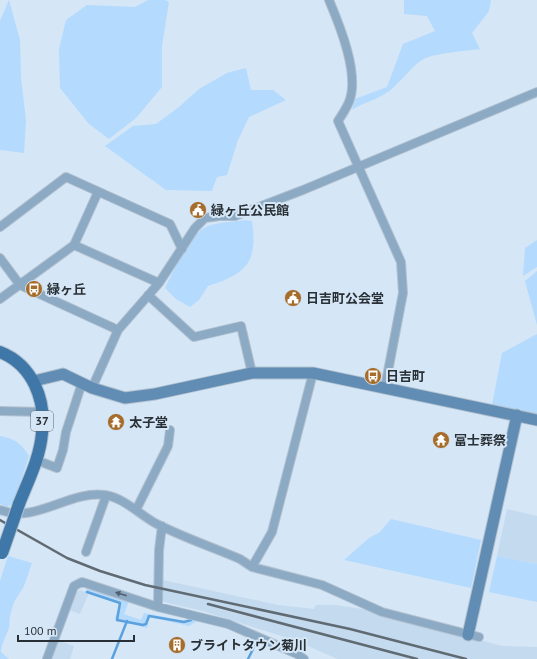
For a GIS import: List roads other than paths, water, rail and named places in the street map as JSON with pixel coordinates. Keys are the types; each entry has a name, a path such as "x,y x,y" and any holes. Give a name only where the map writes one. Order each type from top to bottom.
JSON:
{"main road":[{"name":"37","path":"0,352 19,364 34,381 39,392 42,412 42,434 34,467 19,504 1,557"}],"street":[{"path":"330,0 342,30 349,59 352,90 349,102 338,121 357,167 401,262 402,293 385,387"},
{"path":"44,464 57,468 63,450 66,432 87,386 118,330 159,283 195,228 205,218 235,216 537,92"},
{"path":"0,227 66,177 170,224 182,249"},
{"path":"0,299 74,245 98,192"},
{"path":"74,245 159,283"},
{"path":"0,258 20,285 118,330"},
{"path":"148,296 194,337 241,326 252,373"},
{"path":"34,381 63,374 87,386 125,398 137,397 252,373 312,373 385,387 537,420"},
{"path":"252,567 272,532 312,373"},
{"path":"0,411 42,412"},
{"path":"0,510 25,513 90,496 106,496 115,498 162,526 240,559 252,567 322,585 382,612 473,636 517,415"},
{"path":"136,510 168,446 170,430"},
{"path":"86,552 106,496"},
{"path":"158,607 159,550 162,526"},
{"path":"47,659 74,586 82,582 158,607 228,624 297,654 304,659"}],"waterway":[{"path":"87,592 120,603 117,620 143,625 146,624 149,616 184,622 191,620"},
{"path":"112,659 127,621"},
{"path":"248,659 256,643"}],"railway":[{"path":"0,520 67,558 100,571 145,585 350,629 466,659"},
{"path":"208,604 417,659"}],"place":[{"name":"緑ヶ丘公民館","path":"198,210"},
{"name":"緑ヶ丘","path":"34,289"},
{"name":"日吉町公会堂","path":"293,298"},
{"name":"日吉町","path":"373,376"},
{"name":"太子堂","path":"116,422"},
{"name":"富士葬祭","path":"441,440"},
{"name":"ブライトタウン菊川","path":"177,645"}]}
